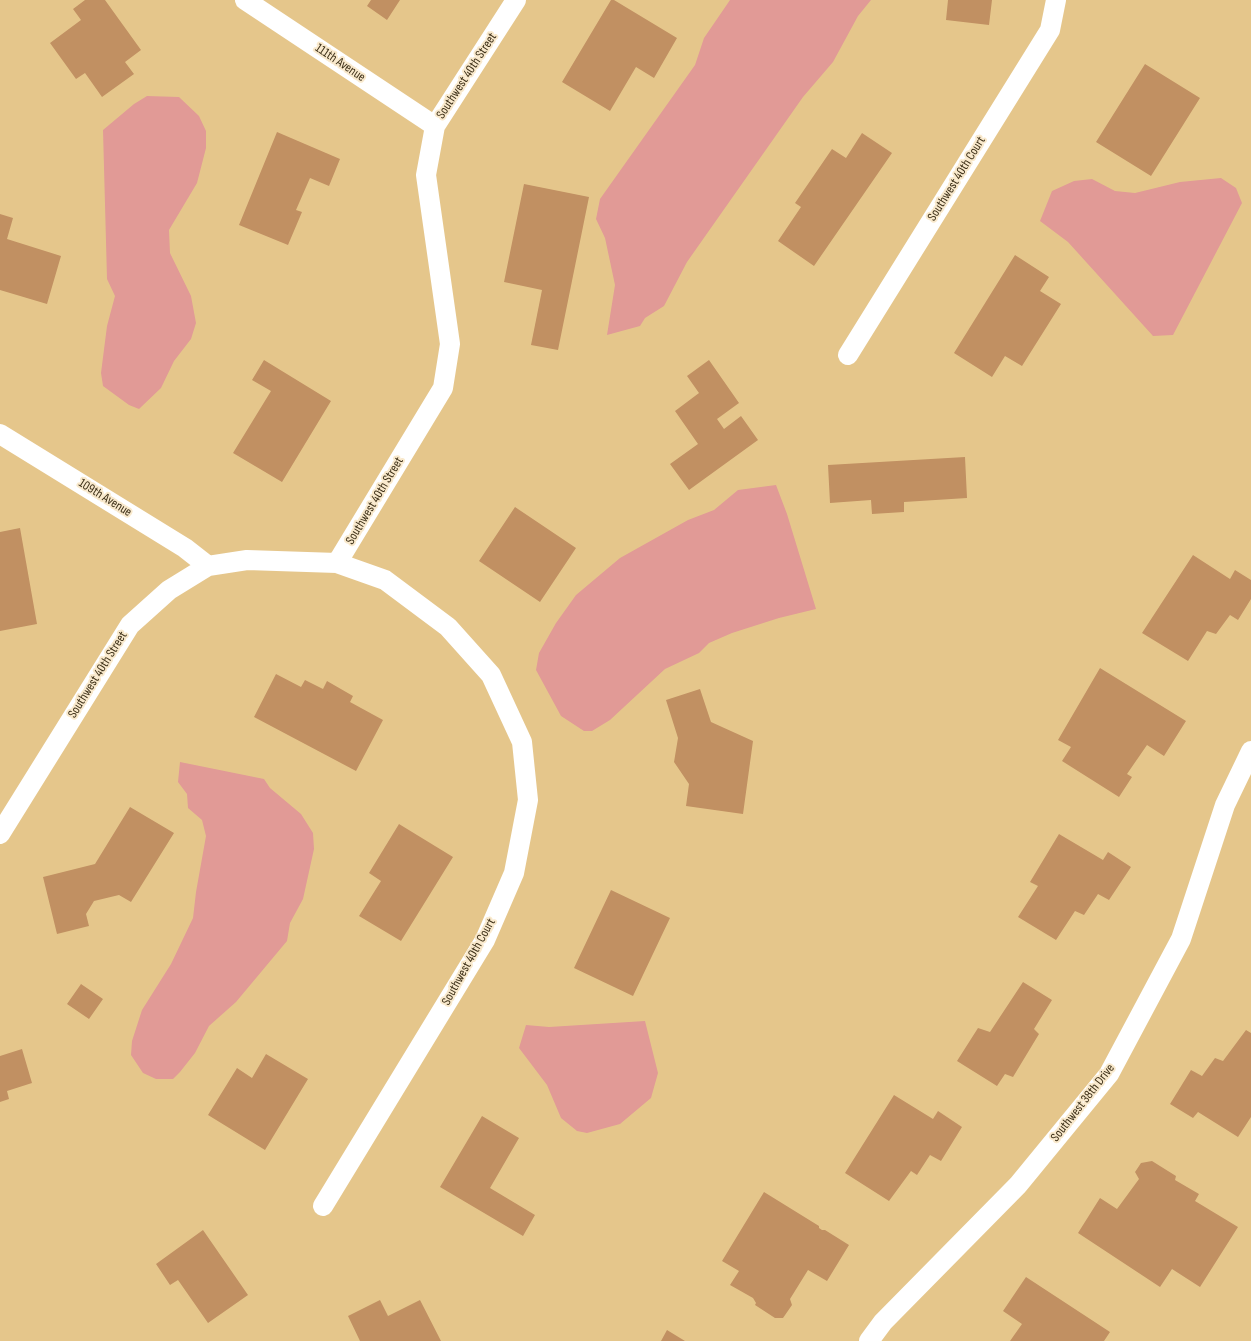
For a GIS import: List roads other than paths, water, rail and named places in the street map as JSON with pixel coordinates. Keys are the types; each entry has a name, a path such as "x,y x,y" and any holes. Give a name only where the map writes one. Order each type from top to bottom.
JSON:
{"street":[{"name":"111th Avenue","path":"245,0 435,126"},
{"name":"Southwest 40th Street","path":"0,834 130,625 169,590 208,566 247,560 337,563 443,388 450,344 426,175 435,126 516,0"},
{"name":"Southwest 40th Court","path":"848,355 1050,30 1056,0"},
{"name":"109th Avenue","path":"0,434 186,548 208,566"},
{"name":"Southwest 40th Court","path":"323,1206 485,940 514,873 528,800 522,742 491,676 448,627 385,580 337,563"},
{"name":"Southwest 38th Drive","path":"869,1341 883,1322 1018,1185 1109,1074 1182,939 1225,805 1251,751"}]}
